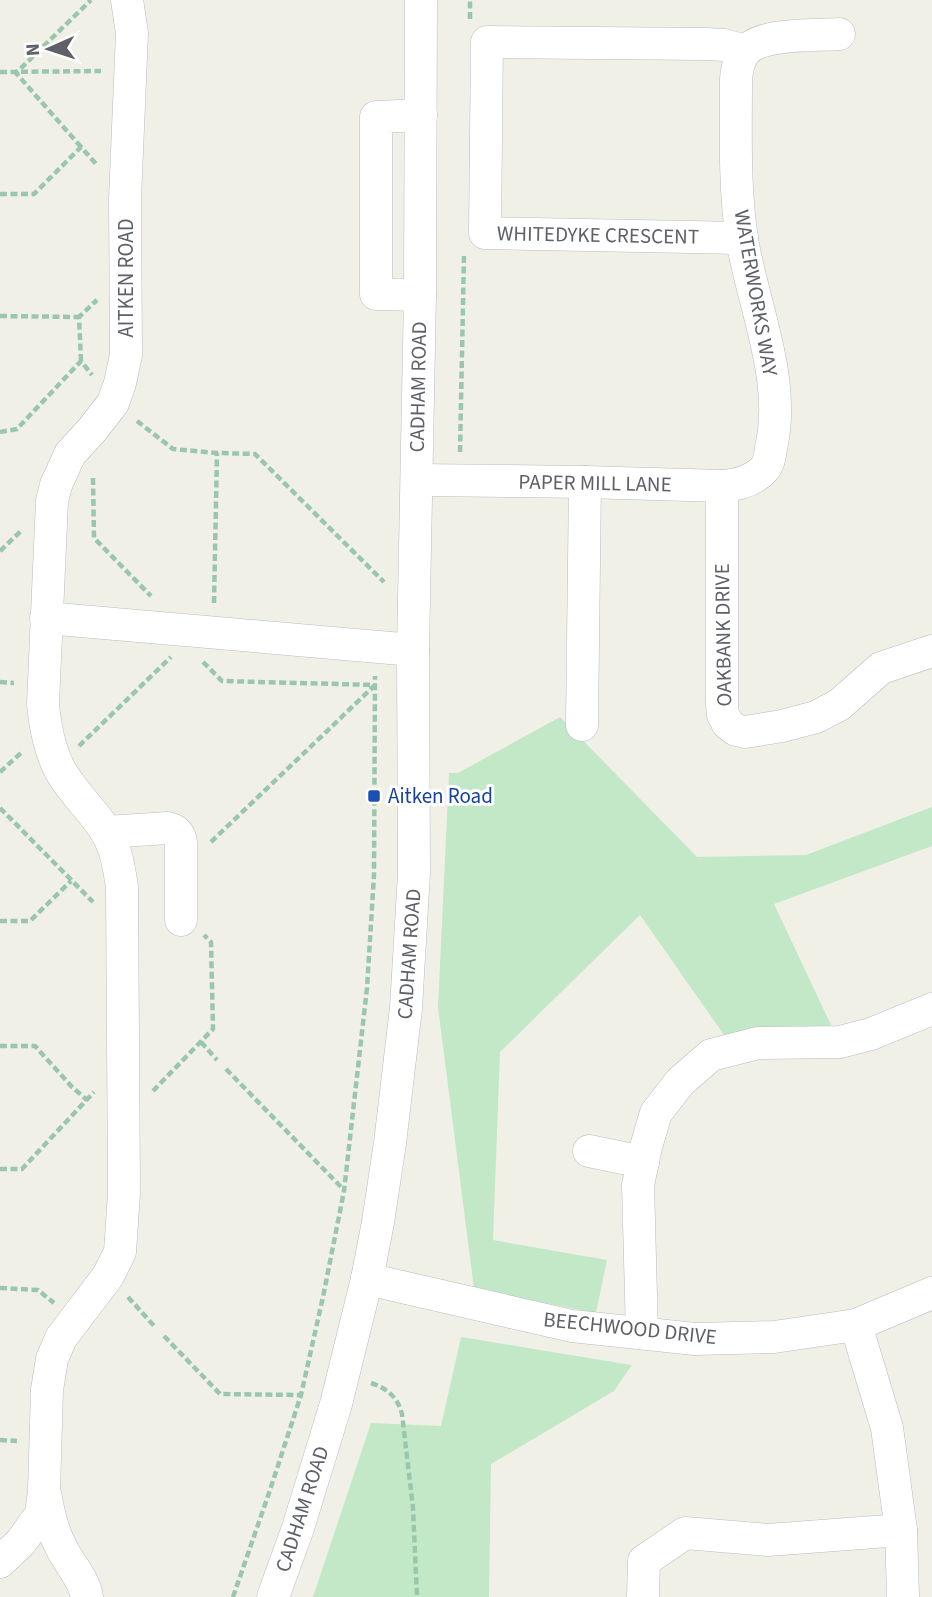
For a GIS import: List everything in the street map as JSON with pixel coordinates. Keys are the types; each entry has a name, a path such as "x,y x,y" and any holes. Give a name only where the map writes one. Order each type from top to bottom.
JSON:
{"street":[{"name":"AITKEN ROAD","path":"0,1562 32,1529 41,1514 47,1390 52,1359 61,1338 108,1276 120,1252 124,1194 122,887 118,861 106,832 59,766 46,730 43,704 52,500 55,485 70,454 113,403 127,355 125,199 132,33 127,0"},
{"name":"CADHAM ROAD","path":"273,1597 298,1528 336,1404 367,1279 390,1143 406,1009 414,873 413,650 422,0"},
{"path":"745,51 756,44 783,37 839,34"},
{"name":"WHITEDYKE CRESCENT","path":"741,238 485,233 486,42 707,44 745,51"},
{"name":"WATERWORKS WAY","path":"745,51 738,64 736,79 737,183 741,238 772,375 774,438 767,466"},
{"name":"CADHAM ROAD","path":"420,295 376,294 376,117 421,115"},
{"name":"PAPER MILL LANE","path":"417,480 722,486 748,481 767,466"},
{"path":"582,725 585,482"},
{"name":"OAKBANK DRIVE","path":"722,486 722,705 728,724 736,730 746,732 816,717 839,705 881,668 932,650"},
{"path":"46,618 413,650"},
{"path":"106,832 167,828 178,834 190,925"},
{"path":"642,1333 638,1185 656,1113 680,1082 711,1055 758,1044 840,1042 871,1034 932,1009"},
{"path":"589,1151 642,1161"},
{"name":"BEECHWOOD DRIVE","path":"367,1279 572,1326 695,1339 774,1337 856,1325 932,1293"},
{"path":"856,1325 887,1428 901,1530 903,1597"},
{"name":"AITKEN ROAD","path":"44,1492 56,1537 87,1597"},
{"path":"643,1597 644,1561 685,1533 768,1540 901,1530"}],"path":[{"path":"16,73 91,0"},
{"path":"0,72 132,71"},
{"path":"16,73 125,199"},
{"path":"0,194 34,194 81,147"},
{"path":"0,316 79,317"},
{"path":"0,432 17,429 80,361 113,403 173,449 255,454 390,589"},
{"path":"92,430 94,538 160,605"},
{"path":"214,604 217,453"},
{"path":"233,1597 301,1395 344,1191 367,988 374,875 375,648"},
{"path":"59,766 176,653"},
{"path":"197,656 222,681 375,685"},
{"path":"208,844 375,685"},
{"path":"0,808 122,930"},
{"path":"0,921 30,921 72,881"},
{"path":"124,1121 213,1029 211,942 190,925"},
{"path":"201,1042 217,1060"},
{"path":"0,1046 35,1046 87,1100"},
{"path":"0,1168 22,1169 123,1061"},
{"path":"226,1069 344,1191"},
{"path":"108,1276 155,1327"},
{"path":"0,1288 38,1290 75,1320"},
{"path":"164,1336 220,1394 301,1395"},
{"path":"343,1376 379,1386 399,1402 413,1508 417,1597"}],"green space":[{"path":"560,717 697,857 806,855 932,807 932,846 774,904 832,1027 774,1028 724,1035 640,915 500,1052 493,1240 607,1260 596,1313 474,1289 438,1007 449,773 458,773"},
{"path":"461,1337 632,1365 614,1391 491,1464 489,1597 313,1597 371,1423 441,1426"}],"place":[{"name":"Aitken Road","path":"374,796"}]}
